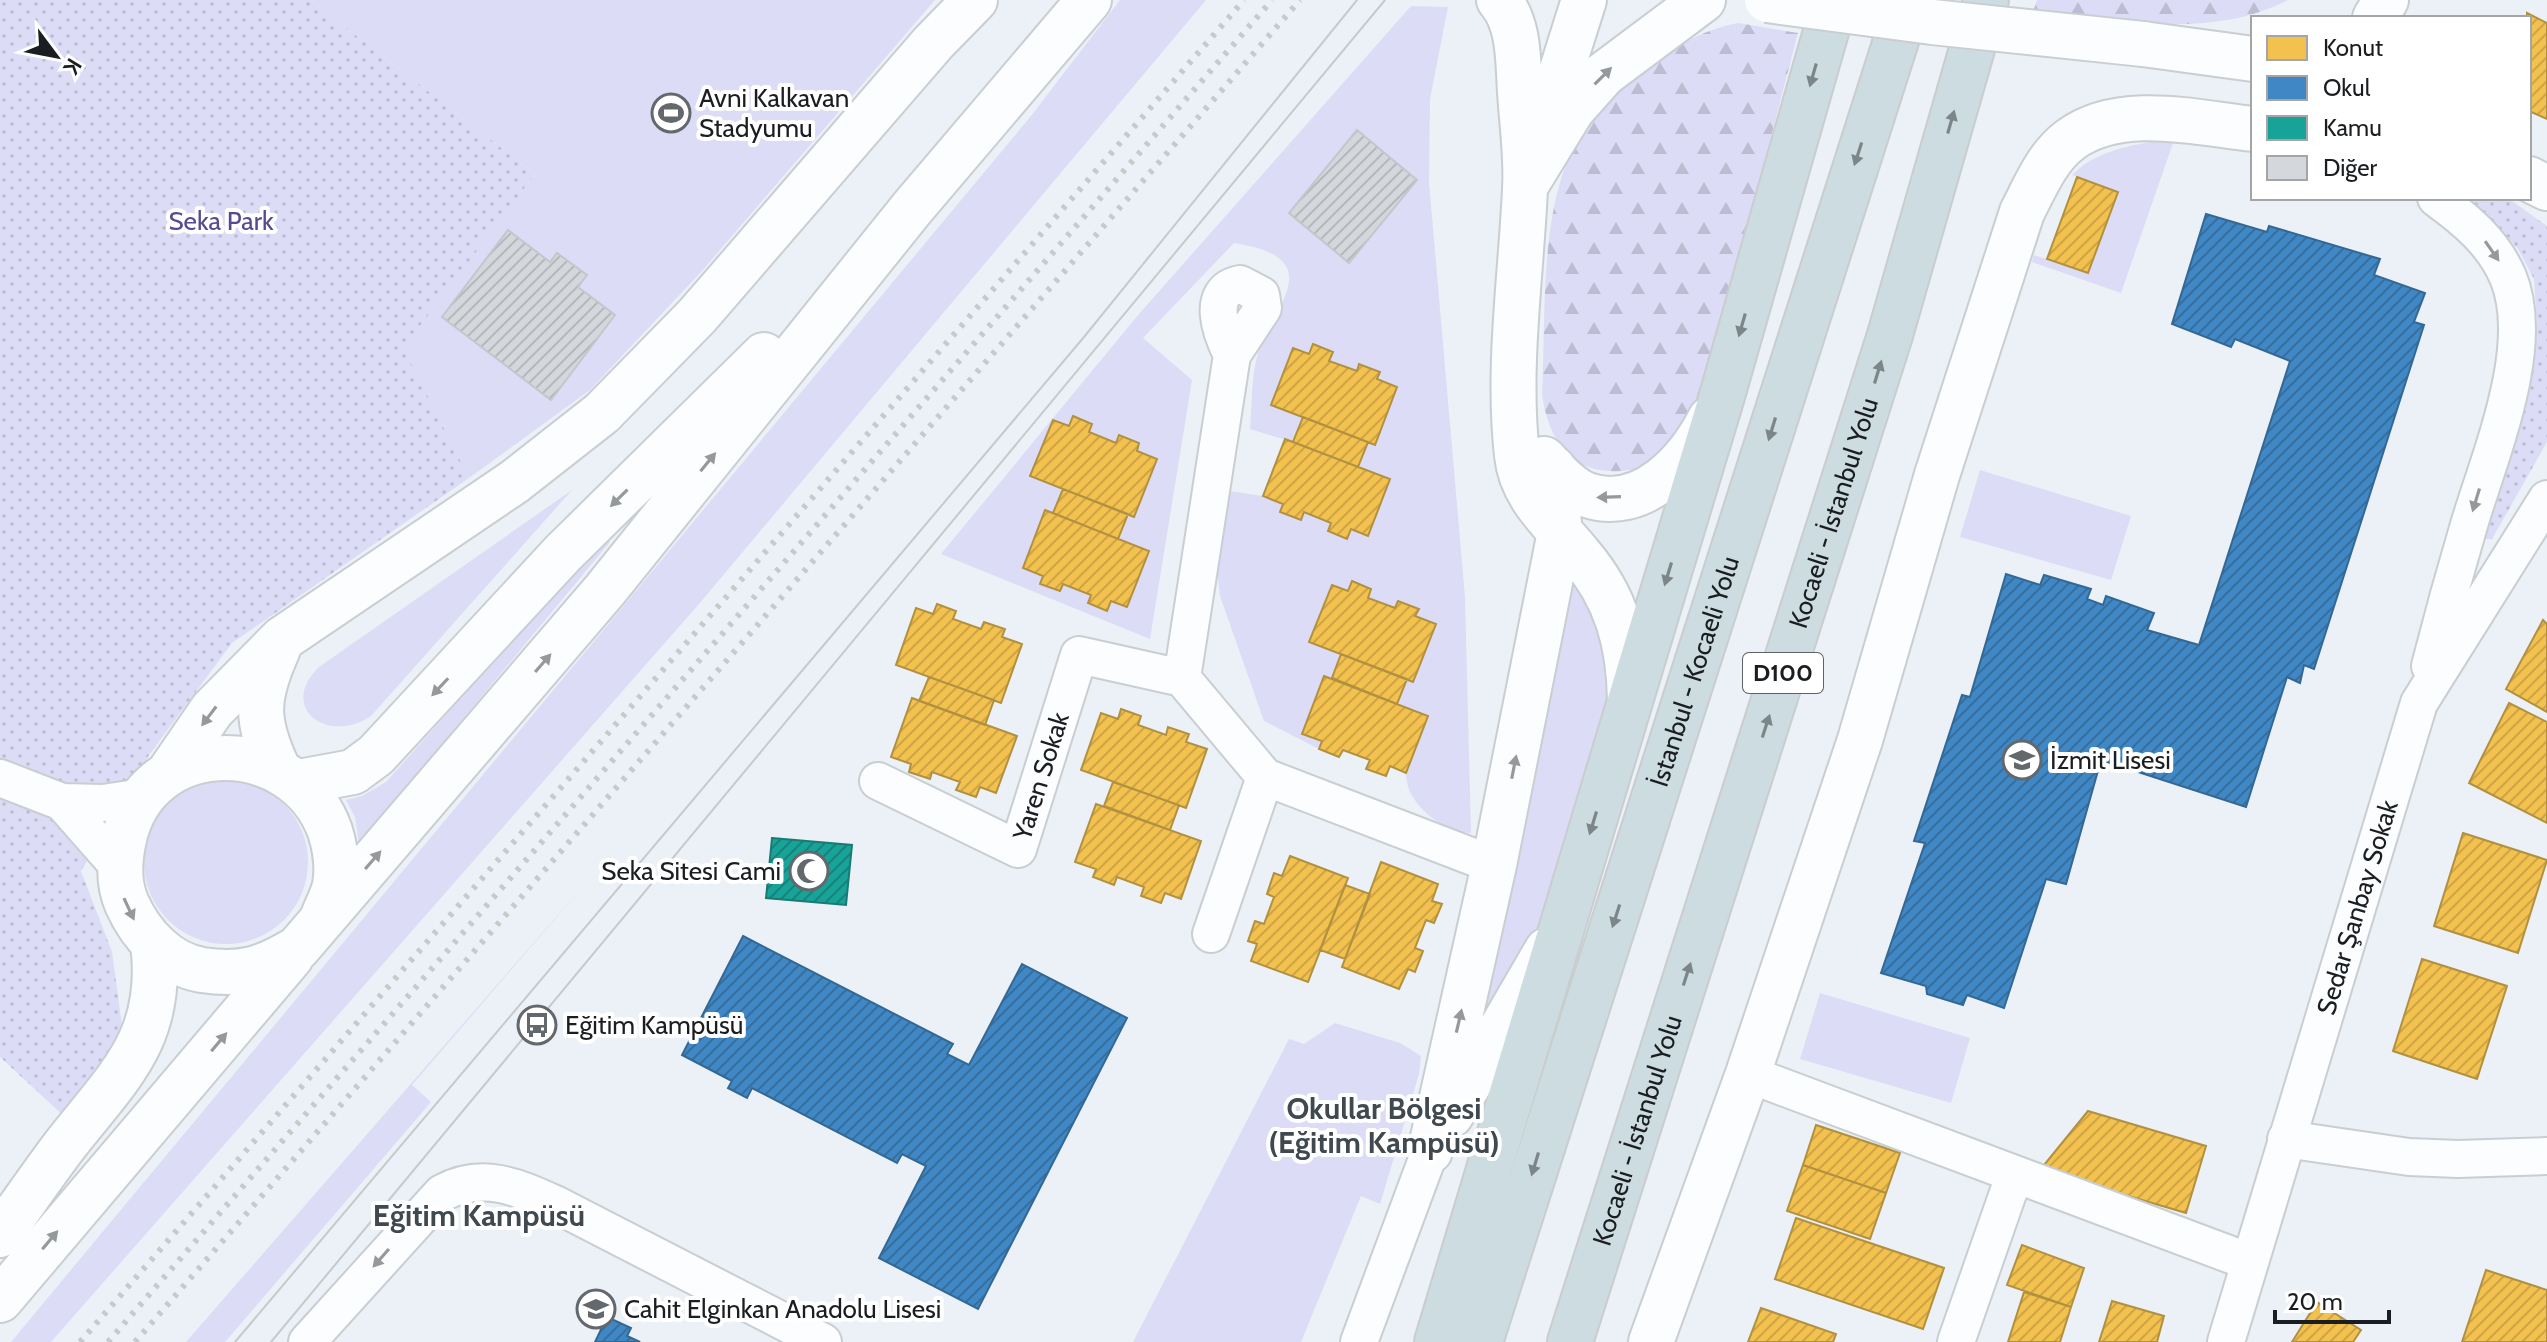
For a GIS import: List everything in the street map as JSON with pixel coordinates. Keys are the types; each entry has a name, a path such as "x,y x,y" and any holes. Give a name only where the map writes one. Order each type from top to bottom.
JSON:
{"highway":[{"path":"1437,1342 1722,396 1835,0"},
{"name":"İstanbul - Kocaeli Yolu","path":"1480,1342 1909,0"},
{"name":"Kocaeli - İstanbul Yolu","path":"1570,1342 1885,350 1986,0"}],"main road":[{"path":"282,639 263,681 259,708 263,737 288,776 322,811 335,846 335,884 310,934 266,968 229,974 192,968 153,943 137,925 123,894 120,868 126,827 212,710 282,639 514,482 602,413 697,316 933,43 975,0"},
{"path":"0,1300 605,590 913,207 1089,0"},
{"path":"1499,0 1506,8 1517,45 1526,185 1515,407 1520,479 1601,582 1616,611 1626,642 1630,702"},
{"path":"1526,185 1584,0"},
{"path":"1526,185 1572,110 1604,74 1703,0"},
{"path":"1767,0 1932,22 2243,56"},
{"path":"1651,1342 1748,1074 1860,740 1942,461 2022,212 2052,159 2071,140 2117,122 2187,121 2251,129"},
{"path":"156,786 200,760 233,757 266,763 288,776 353,772 376,755 563,553 913,207"},
{"path":"1515,407 1527,438 1553,468 1585,495 1611,500 1650,487 1682,465 1722,396"},
{"path":"1430,1151 1494,865 1560,532 1553,468"},
{"path":"1430,1151 1563,922"},
{"path":"0,1235 137,1051 153,1009 157,972 153,943"}],"street":[{"path":"2419,703 2504,407 2517,336 2509,280 2498,258 2463,217 2439,200"},
{"path":"1232,355 1182,678 1265,777 1494,865"},
{"name":"Sedar Şanbay Sokak","path":"2226,1342 2419,703 2547,499"},
{"name":"Yaren Sokak","path":"878,781 1018,849 1079,655 1182,678"},
{"path":"1211,934 1265,777"},
{"path":"0,778 62,802 103,803 156,786"},
{"path":"62,802 120,868"},
{"path":"1748,1074 2250,1262"},
{"path":"2286,1139 2409,1157 2547,1156"},
{"path":"1359,1342 1430,1151"},
{"path":"1956,1342 2014,1176"},
{"path":"307,1342 442,1193 460,1183 485,1180 512,1185 823,1342"}],"green space":[{"name":"Seka Park","path":"0,0 310,0 535,174 403,348 469,478 232,643 149,755 81,871 112,952 124,1041 65,1117 0,1057"},
{"path":"310,0 935,0 701,272 590,390 469,478 402,348 535,174"},
{"path":"1120,0 1206,0 699,604 51,1342 11,1342 1031,116"},
{"path":"2037,0 2288,0 2227,20 2163,24 2034,9"},
{"path":"1411,6 1448,7 1430,99 1429,182 1465,597 1471,833 1449,828 1428,815 1408,786 1408,761 1428,716 1397,704 1407,679 1413,682 1435,624 1415,616 1418,609 1399,601 1395,608 1368,598 1371,589 1352,582 1348,591 1331,585 1309,641 1341,654 1332,678 1324,676 1302,733 1322,741 1319,749 1264,721 1220,596 1214,547 1229,491 1263,496 1331,523 1328,532 1347,539 1358,467 1368,442 1375,445 1380,372 1360,364 1357,371 1293,348 1271,404 1303,417 1293,442 1250,429 1256,361 1262,342 1281,306 1289,274 1282,261 1265,251 1234,243 1143,338 1192,380 1150,639 941,554 1139,314"},
{"path":"1738,23 1798,33 1703,398 1675,444 1650,466 1620,471 1588,467 1575,460 1557,440 1542,395 1549,241 1565,167 1580,133 1606,98 1687,42 1711,30"},
{"path":"2155,141 2173,143 2121,293 2032,262 2034,255 2088,273 2118,192 2072,175 2100,156"},
{"path":"2472,200 2511,200 2547,226 2547,442 2492,539 2484,539 2530,366 2537,323 2534,279 2518,249"},
{"path":"1980,470 2131,516 2111,580 1960,537"},
{"path":"572,490 371,716 355,724 339,726 313,718 303,696 307,682 319,667"},
{"path":"605,537 610,542 359,844 355,817 346,800 362,796 386,782"},
{"path":"1574,569 1616,674 1556,912 1460,1068"},
{"path":"226,780 257,786 284,804 302,831 308,862 302,893 284,920 257,938 226,944 195,938 168,920 150,893 144,862 150,831 168,804 195,786"},
{"path":"591,877 412,1085 431,1102 225,1342 186,1342"},
{"path":"1820,993 1970,1038 1951,1103 1800,1059"},
{"path":"1335,1023 1400,1043 1421,1056 1419,1074 1380,1204 1361,1196 1301,1342 1133,1342 1289,1039 1304,1044"}],"building: Konut":[{"path":"2527,13 2547,23 2547,119 2531,112 2531,16"},
{"path":"2077,177 2118,192 2088,273 2047,259"},
{"path":"1313,344 1333,352 1329,361 1357,371 1359,364 1380,372 1377,379 1397,387 1375,445 1271,405 1293,348 1309,354"},
{"path":"1073,416 1092,424 1089,432 1116,443 1119,435 1139,443 1137,451 1157,459 1134,517 1030,476 1053,420 1069,426"},
{"path":"1303,417 1368,442 1358,467 1293,442"},
{"path":"1285,439 1390,479 1368,536 1351,529 1347,539 1328,531 1331,523 1304,512 1301,520 1280,512 1283,504 1263,496"},
{"path":"1063,489 1128,514 1118,539 1053,513"},
{"path":"1045,510 1149,551 1127,607 1111,601 1107,611 1088,603 1091,595 1063,584 1060,591 1040,584 1043,576 1023,568"},
{"path":"1352,581 1371,589 1368,598 1395,608 1398,601 1419,609 1415,616 1436,624 1413,682 1309,642 1332,585 1348,591"},
{"path":"937,604 956,611 953,619 981,629 984,622 1005,629 1002,637 1022,644 1001,703 896,665 916,608 933,614"},
{"path":"2543,620 2547,624 2547,712 2506,689"},
{"path":"1341,654 1407,679 1397,704 1332,678"},
{"path":"1324,676 1428,716 1406,773 1390,766 1386,776 1366,769 1370,760 1343,750 1339,757 1319,749 1322,741 1302,734"},
{"path":"929,677 994,700 985,725 919,701"},
{"path":"912,698 1017,736 996,793 980,787 976,797 956,790 960,782 932,772 930,779 909,772 911,764 891,757"},
{"path":"2509,703 2547,722 2547,823 2469,783"},
{"path":"1121,709 1141,716 1138,725 1166,735 1168,727 1189,734 1186,742 1207,749 1186,808 1081,770 1101,713 1118,719"},
{"path":"1113,782 1179,805 1170,830 1104,806"},
{"path":"1096,804 1201,841 1181,899 1165,893 1161,903 1141,896 1144,887 1117,877 1114,885 1093,877 1096,869 1075,862"},
{"path":"2463,833 2547,860 2518,953 2434,926"},
{"path":"1290,856 1348,878 1308,982 1251,961 1257,944 1248,941 1255,921 1264,924 1274,897 1267,894 1274,873 1282,876"},
{"path":"1381,862 1438,884 1432,901 1442,904 1434,923 1426,920 1415,948 1423,951 1415,972 1408,969 1399,989 1342,967"},
{"path":"1345,885 1370,894 1345,959 1320,950"},
{"path":"2422,959 2507,986 2477,1079 2393,1051"},
{"path":"2088,1111 2206,1146 2186,1213 2040,1170"},
{"path":"1816,1125 1900,1153 1886,1193 1803,1165"},
{"path":"1803,1165 1886,1193 1870,1239 1787,1211"},
{"path":"1796,1218 1944,1268 1923,1329 1775,1279"},
{"path":"2022,1245 2084,1268 2071,1307 2007,1285"},
{"path":"2486,1270 2547,1290 2547,1342 2462,1342"},
{"path":"2024,1292 2071,1307 2060,1342 2008,1342"},
{"path":"2112,1301 2164,1316 2157,1342 2099,1342"},
{"path":"2317,1302 2361,1330 2353,1342 2292,1342"},
{"path":"1761,1308 1836,1334 1833,1342 1748,1342"}],"building: Okul":[{"path":"2206,214 2267,232 2269,226 2380,259 2374,275 2425,293 2414,322 2424,325 2314,669 2304,665 2300,683 2287,677 2246,807 2101,760 2066,884 2046,879 2004,1008 1967,995 1963,1005 1927,994 1926,986 1881,973 1925,843 1914,841 1962,695 1970,697 2006,574 2040,585 2044,575 2091,589 2087,599 2103,605 2106,596 2154,613 2147,630 2199,645 2290,361 2235,339 2231,347 2172,324"},
{"path":"743,936 953,1044 947,1054 969,1065 1022,964 1127,1018 978,1309 879,1258 926,1166 902,1154 897,1163 752,1088 747,1098 728,1088 732,1081 682,1055"},
{"path":"607,1317 631,1328 627,1336 640,1342 595,1342"}],"building: Kamu":[{"name":"Seka Sitesi Cami","path":"772,838 852,845 846,905 766,898"}],"building: Diğer":[{"path":"1357,130 1417,180 1349,263 1289,213"},
{"path":"508,230 550,262 557,253 587,275 578,287 615,315 551,400 442,317"}],"tram line":[{"path":"235,1342 1084,337 1357,0"},
{"path":"271,1342 1385,0"}],"railway":[{"path":"80,1342 1244,0"},
{"path":"108,1342 1272,0"},
{"path":"135,1342 1300,0"}],"place":[{"name":"Avni Kalkavan Stadyumu","path":"671,113"},
{"name":"İzmit Lisesi","path":"2022,760"},
{"name":"Seka Sitesi Cami","path":"809,871"},
{"name":"Eğitim Kampüsü","path":"537,1025"},
{"name":"Cahit Elginkan Anadolu Lisesi","path":"596,1309"}],"district":[{"name":"Okullar Bölgesi (Eğitim Kampüsü)","path":"1384,1126"},
{"name":"Eğitim Kampüsü","path":"479,1216"}]}
